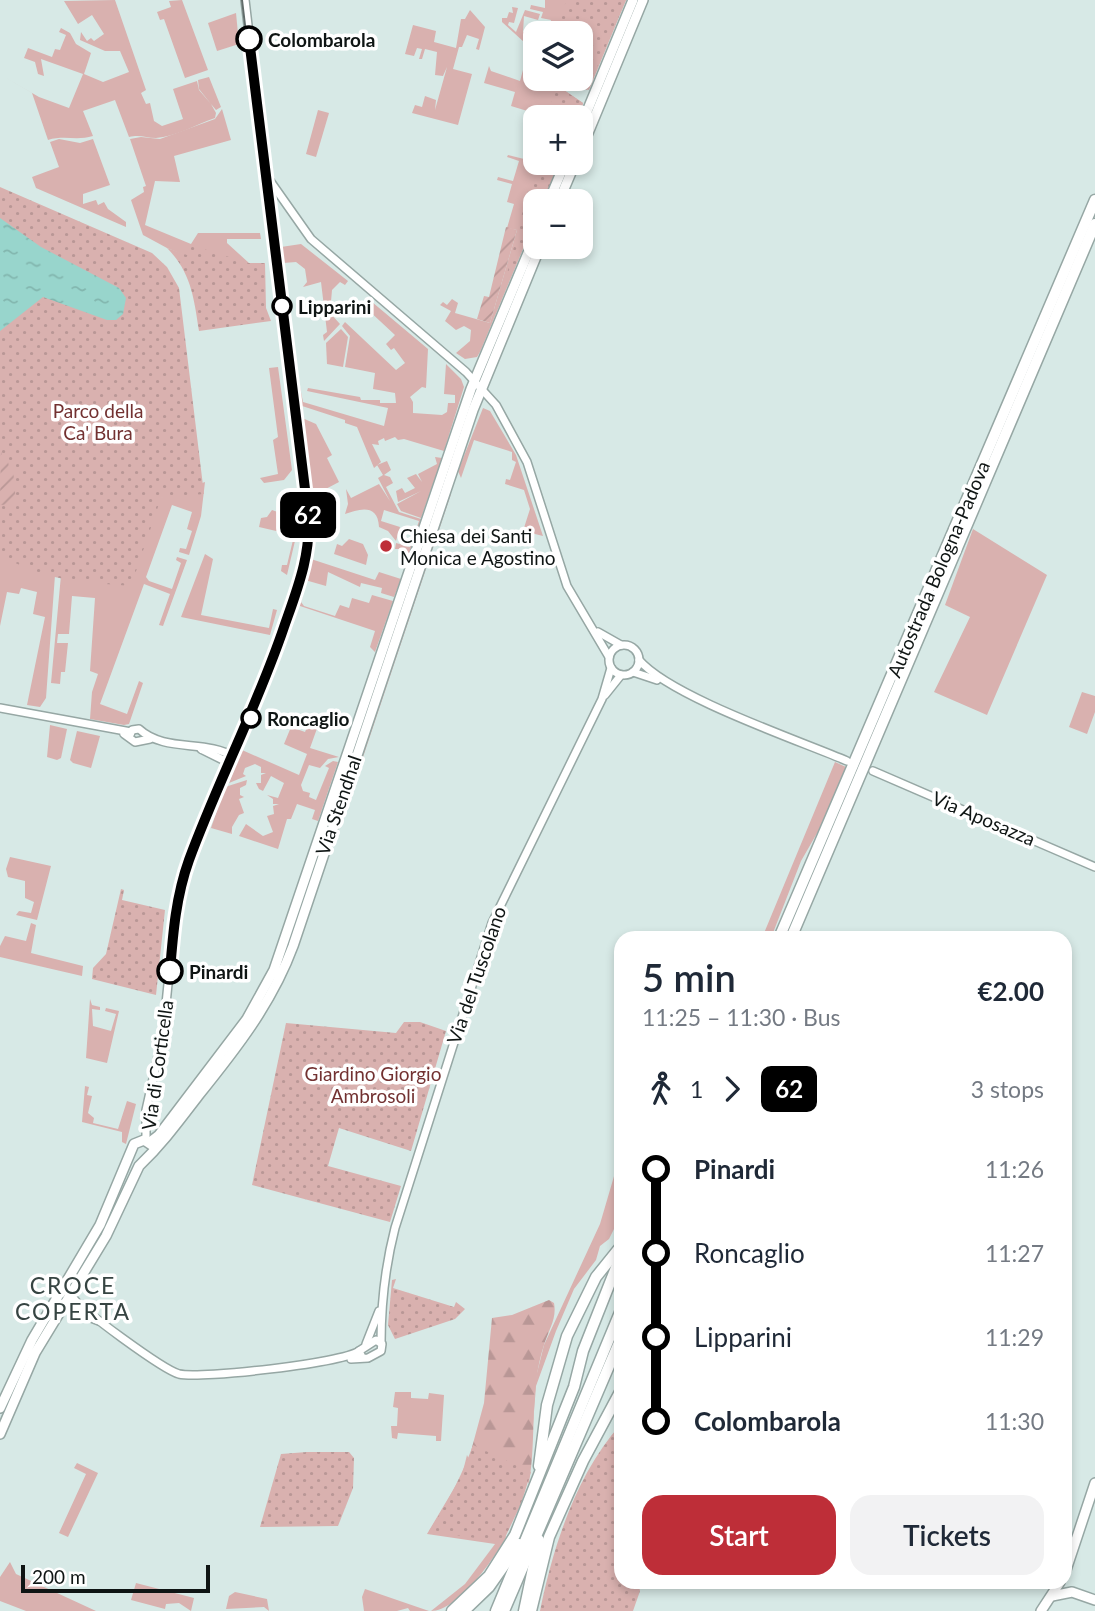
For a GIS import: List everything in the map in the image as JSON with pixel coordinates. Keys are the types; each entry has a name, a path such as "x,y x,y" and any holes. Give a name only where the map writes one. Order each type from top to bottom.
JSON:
{"highway":[{"name":"Autostrada Bologna-Padova","path":"782,931 1095,200"},
{"name":"Autostrada Bologna-Padova","path":"794,931 1095,224"},
{"path":"535,1487 547,1405 567,1336 591,1284 614,1255"},
{"path":"452,1611 478,1588 499,1562 515,1535 614,1274"},
{"path":"496,1611 614,1326"},
{"path":"504,1611 614,1355"},
{"path":"533,1611 538,1574 563,1504 614,1404"},
{"path":"524,1611 537,1547 568,1461"},
{"path":"464,1611 500,1574 534,1517"}],"main road":[{"path":"590,105 633,0"},
{"path":"593,121 643,0"},
{"name":"Via Stendhal","path":"147,1137 159,1135 247,1019 278,961 474,380 525,259"},
{"name":"Via Stendhal","path":"153,1154 252,1026 286,964 482,387 535,259"},
{"path":"147,1137 153,1154 145,1161 135,1158 132,1149 136,1142 147,1137"},
{"name":"Via di Corticella","path":"0,1434 35,1353 63,1307 66,1283 111,1203 132,1149"},
{"name":"Via di Corticella","path":"0,1408 32,1340 106,1236 136,1171 145,1161"},
{"path":"1072,1552 1095,1483"},
{"path":"1041,1611 1056,1589"},
{"path":"1052,1596 1076,1593 1095,1600"}],"street":[{"name":"Via di Corticella","path":"147,1137 146,1110 163,1034 177,901 189,860 271,669 297,590 309,538 245,0"},
{"path":"267,178 313,241 482,387 521,446 568,586 609,656 611,668 602,698"},
{"path":"591,628 621,645 633,647 639,660 668,683"},
{"path":"609,656 613,649 621,645"},
{"path":"633,672 639,660"},
{"path":"611,668 621,675"},
{"path":"602,698 621,675 633,672 668,683 847,761"},
{"name":"Via del Tuscolano","path":"382,1343 380,1307 385,1267 480,957 521,862 602,698"},
{"path":"0,708 130,734 139,729 143,737 200,749 232,761"},
{"name":"Via Aposazza","path":"873,771 1095,867"},
{"path":"66,1294 174,1372 187,1375 229,1373 340,1359 380,1352 382,1343 376,1340 366,1344 361,1354"},
{"path":"63,1307 103,1322"},
{"name":"Via del Tuscolano","path":"366,1344 380,1307"}],"green space":[{"path":"115,0 146,90 141,93 146,104 150,103 154,121 162,126 183,119 173,89 197,81 199,90 216,113 215,118 163,137 129,137 115,100 83,111 93,136 48,140 32,93 1,75 39,97 69,108 83,74 41,59 44,76 38,74 35,62 24,58 28,48 52,57 55,49 60,50 66,35 59,32 61,28 70,33 76,44 91,53 84,74 103,82 129,72 120,51 105,51 80,40 81,32 87,41 91,38 94,41 104,34 92,15 78,24 64,1"},
{"path":"182,0 208,70 185,78 164,19 160,20 157,12 171,7 169,1"},
{"path":"545,0 626,0 593,80 593,21 551,21 541,18 543,12 530,9 531,5 545,8"},
{"path":"566,0 626,0 593,76 593,21 561,21"},
{"path":"512,7 518,8 514,23 509,22 508,25 516,32 525,10 540,14 538,20 524,16 523,41 502,22 502,18 507,18 509,12 513,13"},
{"path":"470,10 485,27 479,50 476,49 479,39 467,35 462,47 459,47 453,69 472,74 458,125 412,113 415,105 422,107 425,96 436,100 435,110 447,67 443,76 435,75 437,52 425,49 422,59 419,59 422,49 417,48 414,56 405,54 413,25 436,31 434,42 456,48 461,19 465,19"},
{"path":"236,13 239,44 217,51 208,23"},
{"path":"489,66 491,71 520,81 523,70 523,91 566,91 582,105 523,105 523,110 511,106 515,92 484,83"},
{"path":"209,77 221,107 216,110 199,89 198,80"},
{"path":"554,91 565,91 583,103 582,105 550,105"},
{"path":"222,109 231,140 174,156 180,182 155,181 145,225 191,244 198,233 260,233 261,239 227,239 227,243 249,263 265,263 226,272 167,248 143,235 131,200 144,192 143,187 146,186 130,139 160,139 215,119"},
{"path":"318,110 329,113 316,157 306,154"},
{"path":"59,139 80,143 93,139 110,185 83,194 83,204 96,200 98,205 104,202 108,209 126,222 126,227 36,188 32,177 59,167 50,142"},
{"path":"507,157 523,159 523,175 554,175 548,189 523,189 523,249 480,352 477,357 465,359 456,353 470,341 471,330 464,326 456,330 445,321 451,311 440,305 443,302 447,305 452,299 458,303 455,313 490,323 517,230 507,228 514,204 507,202 512,184 497,180 498,177 513,181 519,161"},
{"path":"532,175 554,175 548,189 528,189"},
{"name":"Parco della Ca' Bura","path":"0,187 152,253 167,267 179,288 204,494 161,498 131,586 63,579 31,570 0,554"},
{"path":"523,210 523,248 510,279 506,278"},
{"path":"506,227 517,230 490,323 477,319 484,296 489,297"},
{"path":"301,244 348,281 345,285 340,282 332,290 330,313 340,324 324,341 323,335 327,332 321,282 303,287 307,282 305,269 296,262 283,263 281,247"},
{"path":"191,245 248,263 265,263 266,308 271,321 199,331 186,276 167,248 187,255"},
{"path":"372,302 428,349 426,388 422,387 410,397 413,413 442,415 447,412 448,403 455,403 455,395 444,394 446,364 461,379 464,387 444,451 395,437 385,441 384,438 378,441 379,445 372,444 381,462 374,468 357,427 345,423 345,420 299,405 296,380 299,382 303,402 384,426 388,408 307,391 308,388 360,397 361,400 396,403 395,393 373,389 375,373 345,367 350,336 342,326 345,322 396,370 405,363 394,348 391,350 386,344 395,335 366,308"},
{"path":"341,329 348,337 343,367 327,364 326,343"},
{"path":"278,367 292,470 284,480 264,483 260,478 278,474 273,440 278,437 269,368"},
{"path":"483,408 490,411 516,455 543,536 523,531 530,509 524,490 505,484 506,479 510,480 516,462 512,460 512,452 474,440 461,478 458,471"},
{"path":"300,417 316,424 332,455 327,458 339,482 320,492 309,487"},
{"path":"1,449 2,462 8,461 9,468 13,468 16,504 0,505"},
{"path":"435,457 442,458 421,518 401,511 397,504 421,491 398,502 396,491 402,488 405,493 415,488 407,478 416,474 422,482 418,474 437,464"},
{"path":"387,461 391,470 384,475 390,477 393,483 386,487 399,512 421,519 409,554 403,549 395,549 396,543 410,547 419,521 384,510 381,521 400,527 396,541 388,531 379,527 378,519 371,511 345,514 348,504 346,489 351,498 379,484 390,501 378,478 383,475 377,465"},
{"path":"205,482 201,516 189,555 179,552 180,548 186,549 192,531 187,529 192,512 172,505 146,577 149,581 172,589 181,563 176,560 177,557 187,560 163,626 159,625 170,594 144,584 100,704 127,714 139,681 143,683 129,724 90,719 92,692 98,674 90,671 95,598 72,596 69,634 58,634 57,643 68,643 65,672 61,672 60,684 51,683 65,532"},
{"path":"450,494 355,781 351,782"},
{"path":"272,510 286,515 289,523 298,528 287,575 281,571 282,565 287,565 293,540 288,538 289,534 259,527 261,518 267,517"},
{"path":"0,516 55,575 46,698 40,707 27,705 45,617 33,614 37,592 21,588 19,594 7,592 0,626"},
{"path":"973,529 1047,575 987,715 934,692 970,617 945,605"},
{"path":"349,539 363,544 368,555 366,565 334,554 337,544 342,546"},
{"path":"205,554 213,559 201,615 269,628 273,609 277,610 270,635 181,617"},
{"path":"311,559 375,580 379,572 401,579 394,597 381,593 382,588 361,583 360,587 328,572 326,586 305,580"},
{"path":"300,595 303,595 301,602 304,606 335,616 340,605 349,608 352,598 369,603 372,595 393,601 375,652 370,647 375,631 297,605"},
{"path":"1082,692 1095,696 1095,712 1087,734 1069,727"},
{"path":"315,722 319,723 310,748 339,757 328,759 320,768 309,765 301,785 303,791 310,793 309,797 316,800 329,768 325,766 333,761 338,762 318,821 312,819 315,810 297,804 291,819 287,819 278,849 239,836 246,824 263,836 273,832 267,816 274,814 273,806 279,804 273,804 273,799 267,795 278,798 284,783 271,776 263,791 259,789 256,783 261,783 261,775 266,773 261,773 261,767 255,764 245,768 243,774 246,776 229,783 242,750 299,775 307,754 284,744 291,727 305,732 309,723 313,725"},
{"path":"50,725 67,729 61,758 57,760 47,757"},
{"path":"77,731 100,736 91,768 70,760"},
{"path":"835,762 846,767 820,828 801,861 774,931 765,931"},
{"path":"247,780 246,785 240,788 240,795 244,797 239,799 244,813 239,815 232,827 232,834 211,828 225,787"},
{"path":"10,857 51,866 37,920 16,915 19,911 31,913 34,902 25,898 25,881 8,877 6,869"},
{"path":"121,889 124,890 122,900 165,910 156,995 92,979 93,968 106,954"},
{"path":"31,923 36,925 31,953 83,966 82,976 0,957 0,946 5,936 26,941"},
{"path":"90,999 92,1005 100,1007 100,1010 92,1009 93,1026 111,1031 116,1014 105,1011 106,1008 119,1011 107,1063 86,1058"},
{"name":"Giardino Giorgio Ambrosoli","path":"404,1022 420,1022 446,1031 411,1151 339,1128 328,1166 401,1186 390,1222 252,1185 286,1023 396,1033"},
{"path":"85,1086 89,1087 87,1095 92,1096 88,1113 94,1118 93,1123 118,1129 127,1101 136,1104 126,1144 122,1142 122,1132 82,1122"},
{"path":"614,1176 614,1229 609,1239 600,1246 596,1260 574,1289 556,1331 536,1386 532,1437 535,1381 544,1345 600,1224"},
{"path":"396,1279 393,1288 454,1307 456,1302 465,1309 455,1319 395,1339 388,1325 392,1280"},
{"path":"549,1300 554,1303 554,1314 536,1379 529,1483 471,1451 484,1403 492,1318 512,1315"},
{"path":"395,1392 411,1392 411,1398 428,1399 429,1393 444,1395 441,1441 436,1441 436,1436 398,1433 397,1439 392,1438 391,1426 397,1426 398,1408 393,1407"},
{"path":"614,1433 614,1589 640,1589 633,1611 540,1611 568,1512 591,1465"},
{"path":"473,1445 531,1472 521,1504 501,1546 495,1541 429,1531 454,1488"},
{"path":"349,1452 354,1458 353,1488 338,1526 260,1527 281,1454"},
{"path":"467,1455 506,1537 484,1570 463,1593 452,1603 431,1611 465,1584 495,1544 427,1534 462,1475"},
{"path":"77,1463 98,1473 68,1537 59,1533 86,1474 74,1468"},
{"path":"10,1562 16,1574 96,1611 26,1611 0,1601 0,1577"},
{"path":"136,1583 194,1598 191,1611 179,1603 166,1604 165,1609 131,1600"},
{"path":"365,1589 429,1611 410,1611 408,1608 397,1611 364,1611 362,1597"},
{"path":"235,1592 267,1599 269,1611 264,1607 226,1609 229,1596"}],"water":[{"path":"0,218 41,247 119,288 126,298 123,314 116,320 107,320 43,297 0,331"}],"tram line":[{"path":"225,769 267,671 293,592 306,536 242,0"}],"bus line":[{"name":"62","path":"170,971 176,909 187,866 267,679 295,596 309,543 308,513 249,39"}],"place":[{"name":"Colombarola","path":"249,39"},
{"name":"Lipparini","path":"282,306"},
{"name":"Chiesa dei Santi Monica e Agostino","path":"386,546"},
{"name":"Roncaglio","path":"251,718"},
{"name":"Pinardi","path":"170,971"}],"district":[{"name":"CROCE COPERTA","path":"73,1298"}]}
